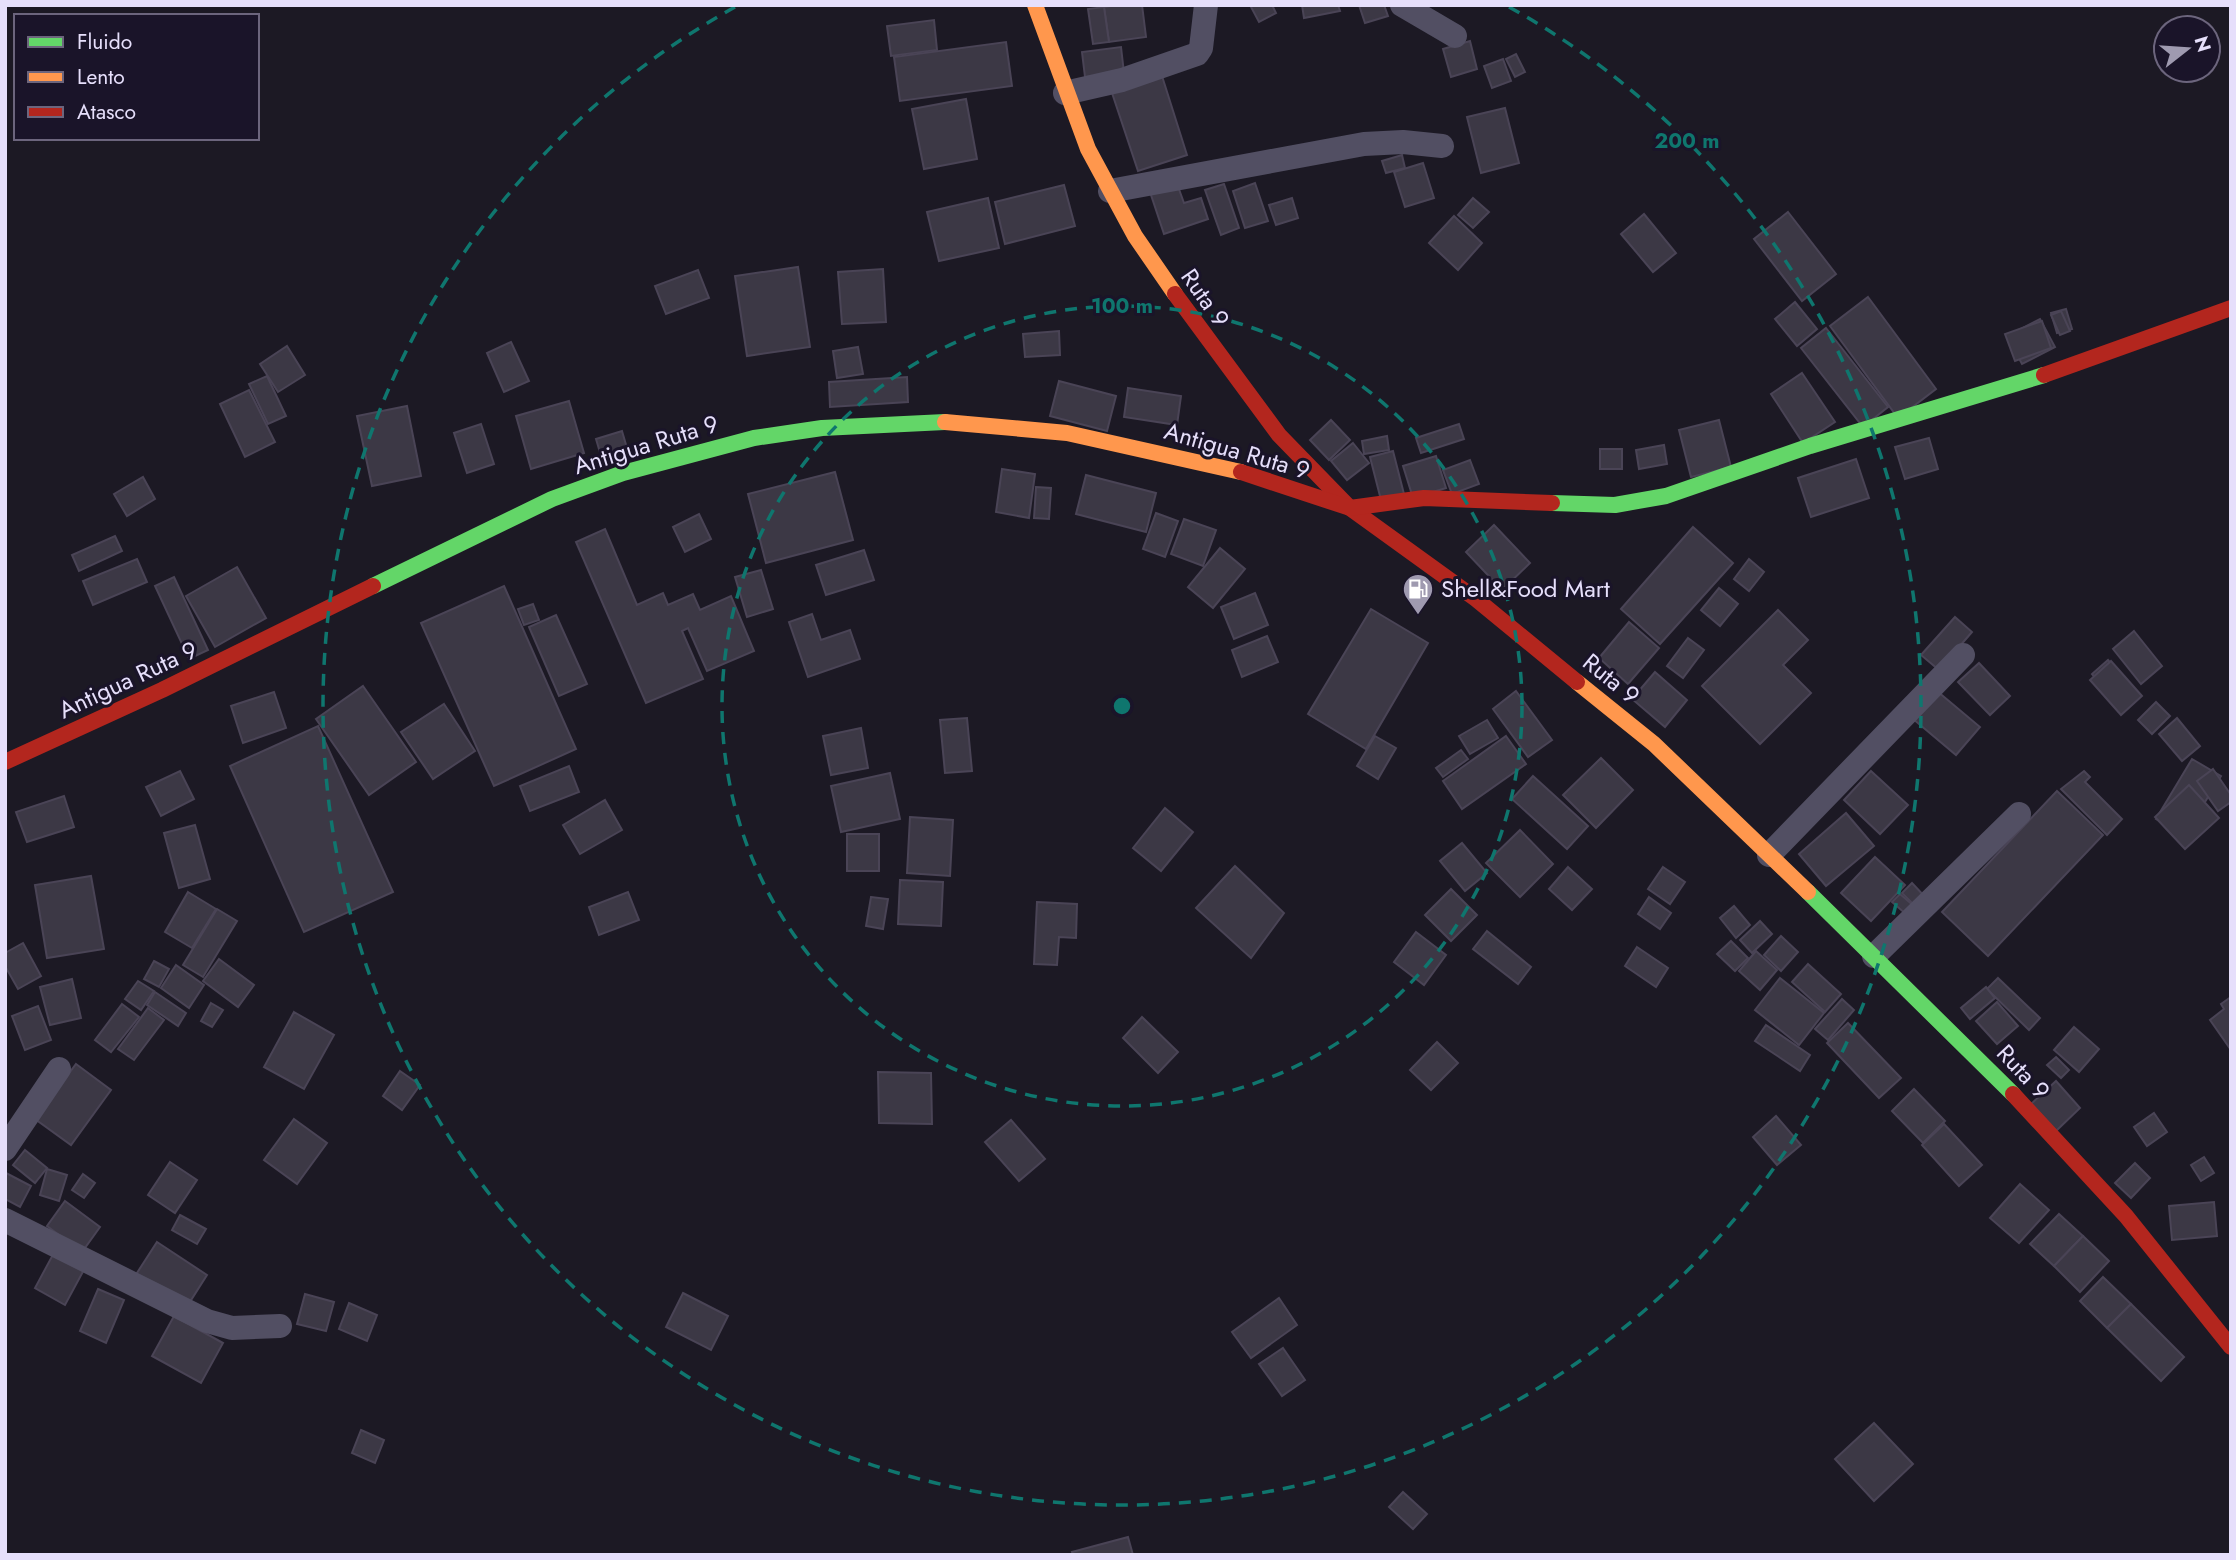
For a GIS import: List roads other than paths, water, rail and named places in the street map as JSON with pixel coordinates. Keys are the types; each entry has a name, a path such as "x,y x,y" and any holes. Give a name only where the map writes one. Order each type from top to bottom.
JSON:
{"street":[{"name":"Ruta 9","path":"1035,5 1065,93 1110,191 1135,236 1210,345 1279,435 1350,508 1476,599 1654,744 1982,1061 2126,1216 2231,1347"},
{"path":"1065,93 1122,80 1197,54 1201,48 1206,5"},
{"path":"1402,5 1455,36"},
{"path":"1110,191 1364,144 1403,142 1442,146"},
{"path":"1350,508 1424,498 1615,505 1666,496 1810,446 2022,382 2231,309"},
{"name":"Antigua Ruta 9","path":"5,762 162,690 552,499 623,473 754,438 822,428 867,425 954,422 1020,428 1139,447 1216,465 1350,508"},
{"path":"1769,855 1963,655"},
{"path":"1874,956 2019,814"},
{"path":"5,1149 59,1069"},
{"path":"5,1220 207,1321 232,1328 280,1326"}],"place":[{"name":"Shell&Food Mart","path":"1418,616"}]}
